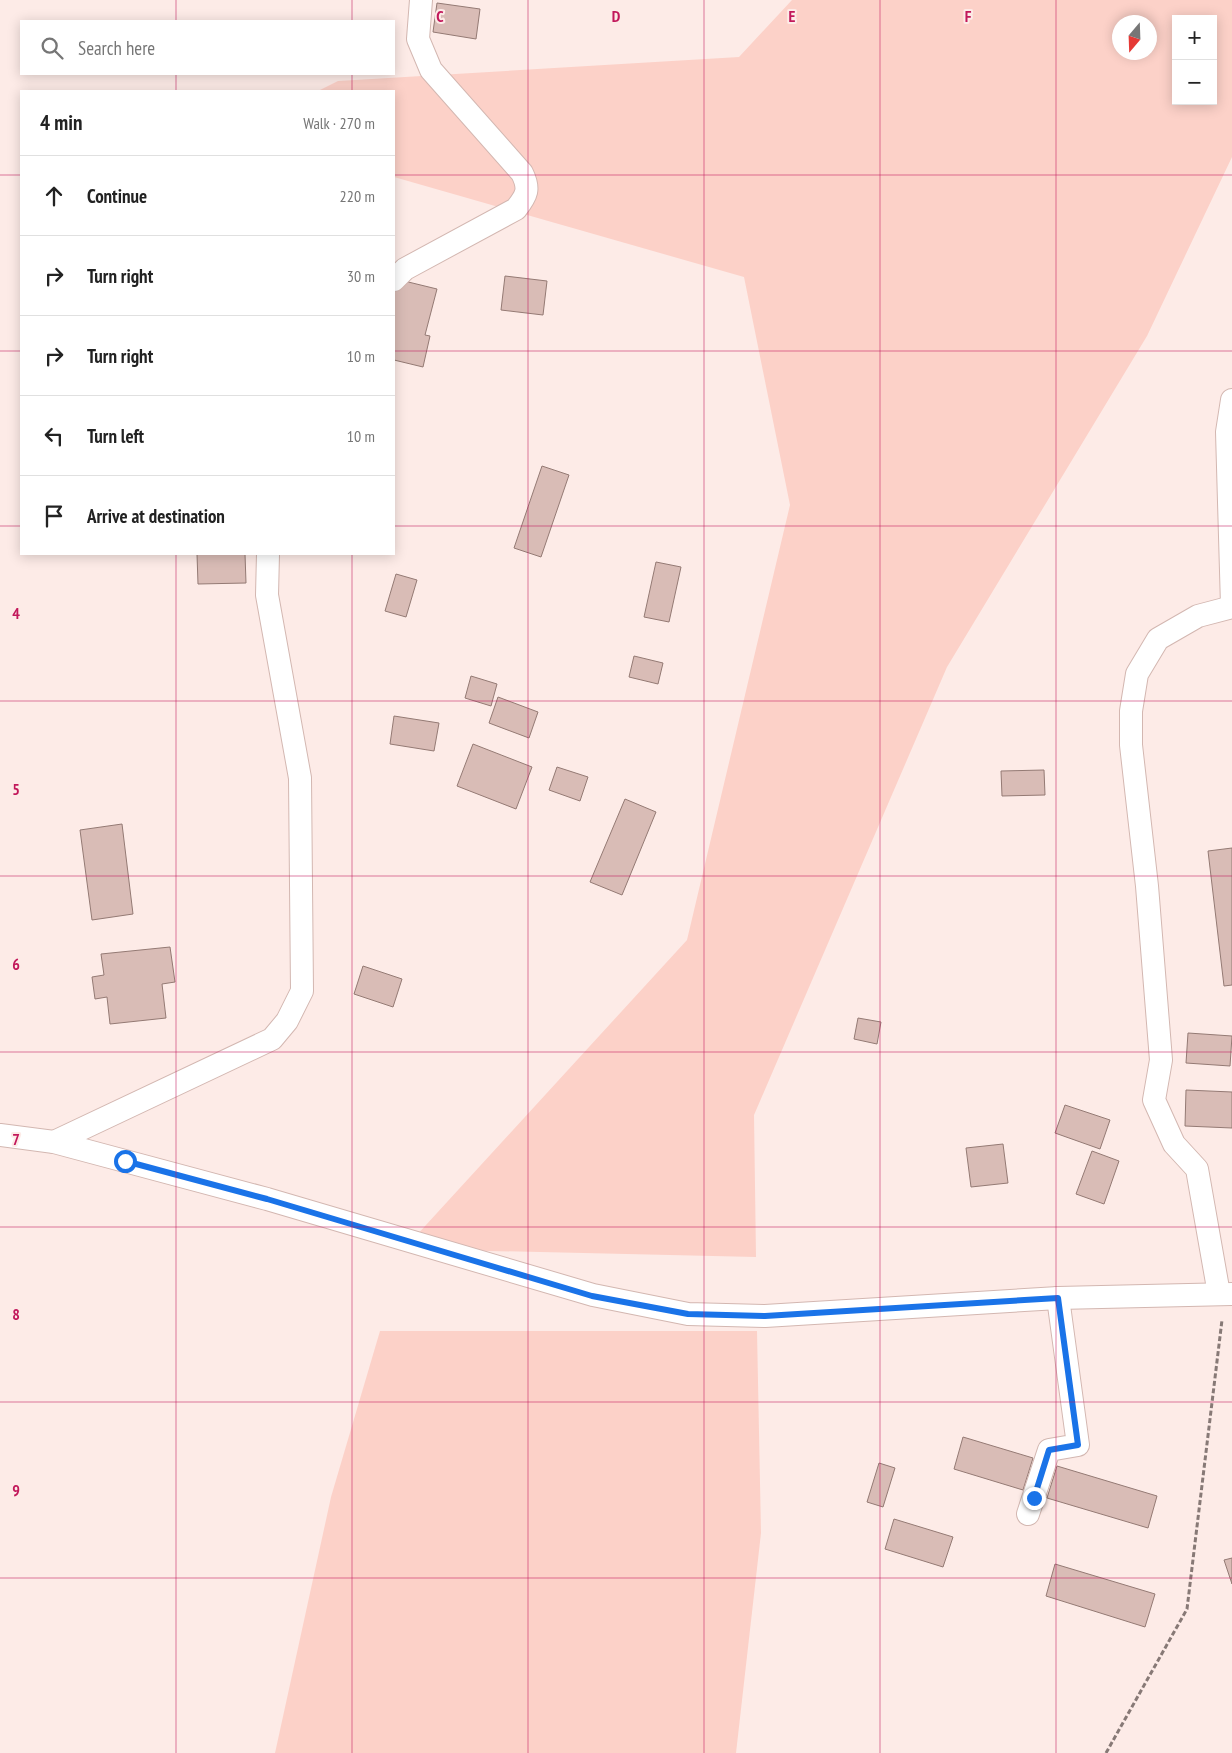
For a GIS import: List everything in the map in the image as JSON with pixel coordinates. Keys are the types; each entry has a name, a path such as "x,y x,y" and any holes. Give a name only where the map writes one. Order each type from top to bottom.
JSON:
{"street":[{"path":"395,279 405,269 516,209 525,197 527,184 522,173 431,70 418,39 421,0"},
{"path":"0,1135 54,1142 267,1199 592,1296 688,1314 765,1316 1058,1298 1226,1294 1197,1169 1174,1144 1154,1100 1161,1060 1147,886 1132,745 1131,711 1137,674 1158,638 1198,616 1232,607 1227,432 1232,400"},
{"path":"54,1142 272,1038 287,1021 302,991 300,778 266,595 268,555"},
{"path":"1028,1514 1049,1450 1078,1445 1058,1298"}],"path":[{"path":"1106,1753 1187,1609 1223,1317"}],"shaded area":[{"path":"792,0 1232,0 1232,157 1147,336 947,667 754,1115 756,1257 404,1249 687,940 790,505 744,277 395,177 395,90 320,90 338,81 739,57"},
{"path":"380,1331 757,1331 761,1533 736,1753 275,1753 331,1497"}],"building":[{"path":"437,3 480,9 476,39 433,32"},
{"path":"505,276 547,281 543,315 501,310"},
{"path":"396,279 437,289 425,335 430,336 423,367 395,360"},
{"path":"542,466 569,475 541,557 514,548"},
{"path":"197,555 245,555 246,583 198,584"},
{"path":"656,562 681,567 669,622 644,617"},
{"path":"396,574 417,580 406,617 385,611"},
{"path":"634,656 663,663 658,684 629,677"},
{"path":"471,676 497,684 491,706 465,698"},
{"path":"498,697 538,712 529,738 489,723"},
{"path":"394,716 439,723 434,751 390,744"},
{"path":"473,744 532,767 516,809 457,786"},
{"path":"557,767 588,777 580,801 549,790"},
{"path":"1044,770 1045,795 1002,796 1001,771"},
{"path":"625,799 656,812 622,895 590,882"},
{"path":"122,824 133,914 92,920 80,830"},
{"path":"1232,848 1232,985 1224,986 1208,851"},
{"path":"170,947 175,982 162,984 166,1018 110,1024 107,997 95,999 92,977 104,975 101,954"},
{"path":"363,966 402,979 393,1007 354,994"},
{"path":"858,1018 881,1022 877,1044 854,1039"},
{"path":"1188,1033 1232,1036 1230,1066 1186,1063"},
{"path":"1186,1090 1232,1092 1232,1128 1185,1126"},
{"path":"1065,1105 1110,1120 1100,1149 1055,1133"},
{"path":"1003,1144 1008,1183 971,1187 966,1148"},
{"path":"1092,1151 1119,1161 1104,1204 1076,1194"},
{"path":"963,1437 1033,1458 1023,1490 954,1469"},
{"path":"879,1463 895,1468 883,1507 867,1502"},
{"path":"1057,1466 1157,1496 1148,1528 1047,1498"},
{"path":"894,1519 953,1537 943,1567 885,1549"},
{"path":"1232,1558 1232,1584 1224,1560"},
{"path":"1055,1564 1155,1594 1145,1627 1046,1596"}],"route":[{"path":"125,1161 267,1199 592,1296 688,1314 765,1316 1058,1298 1078,1445 1049,1450 1034,1498"}]}
